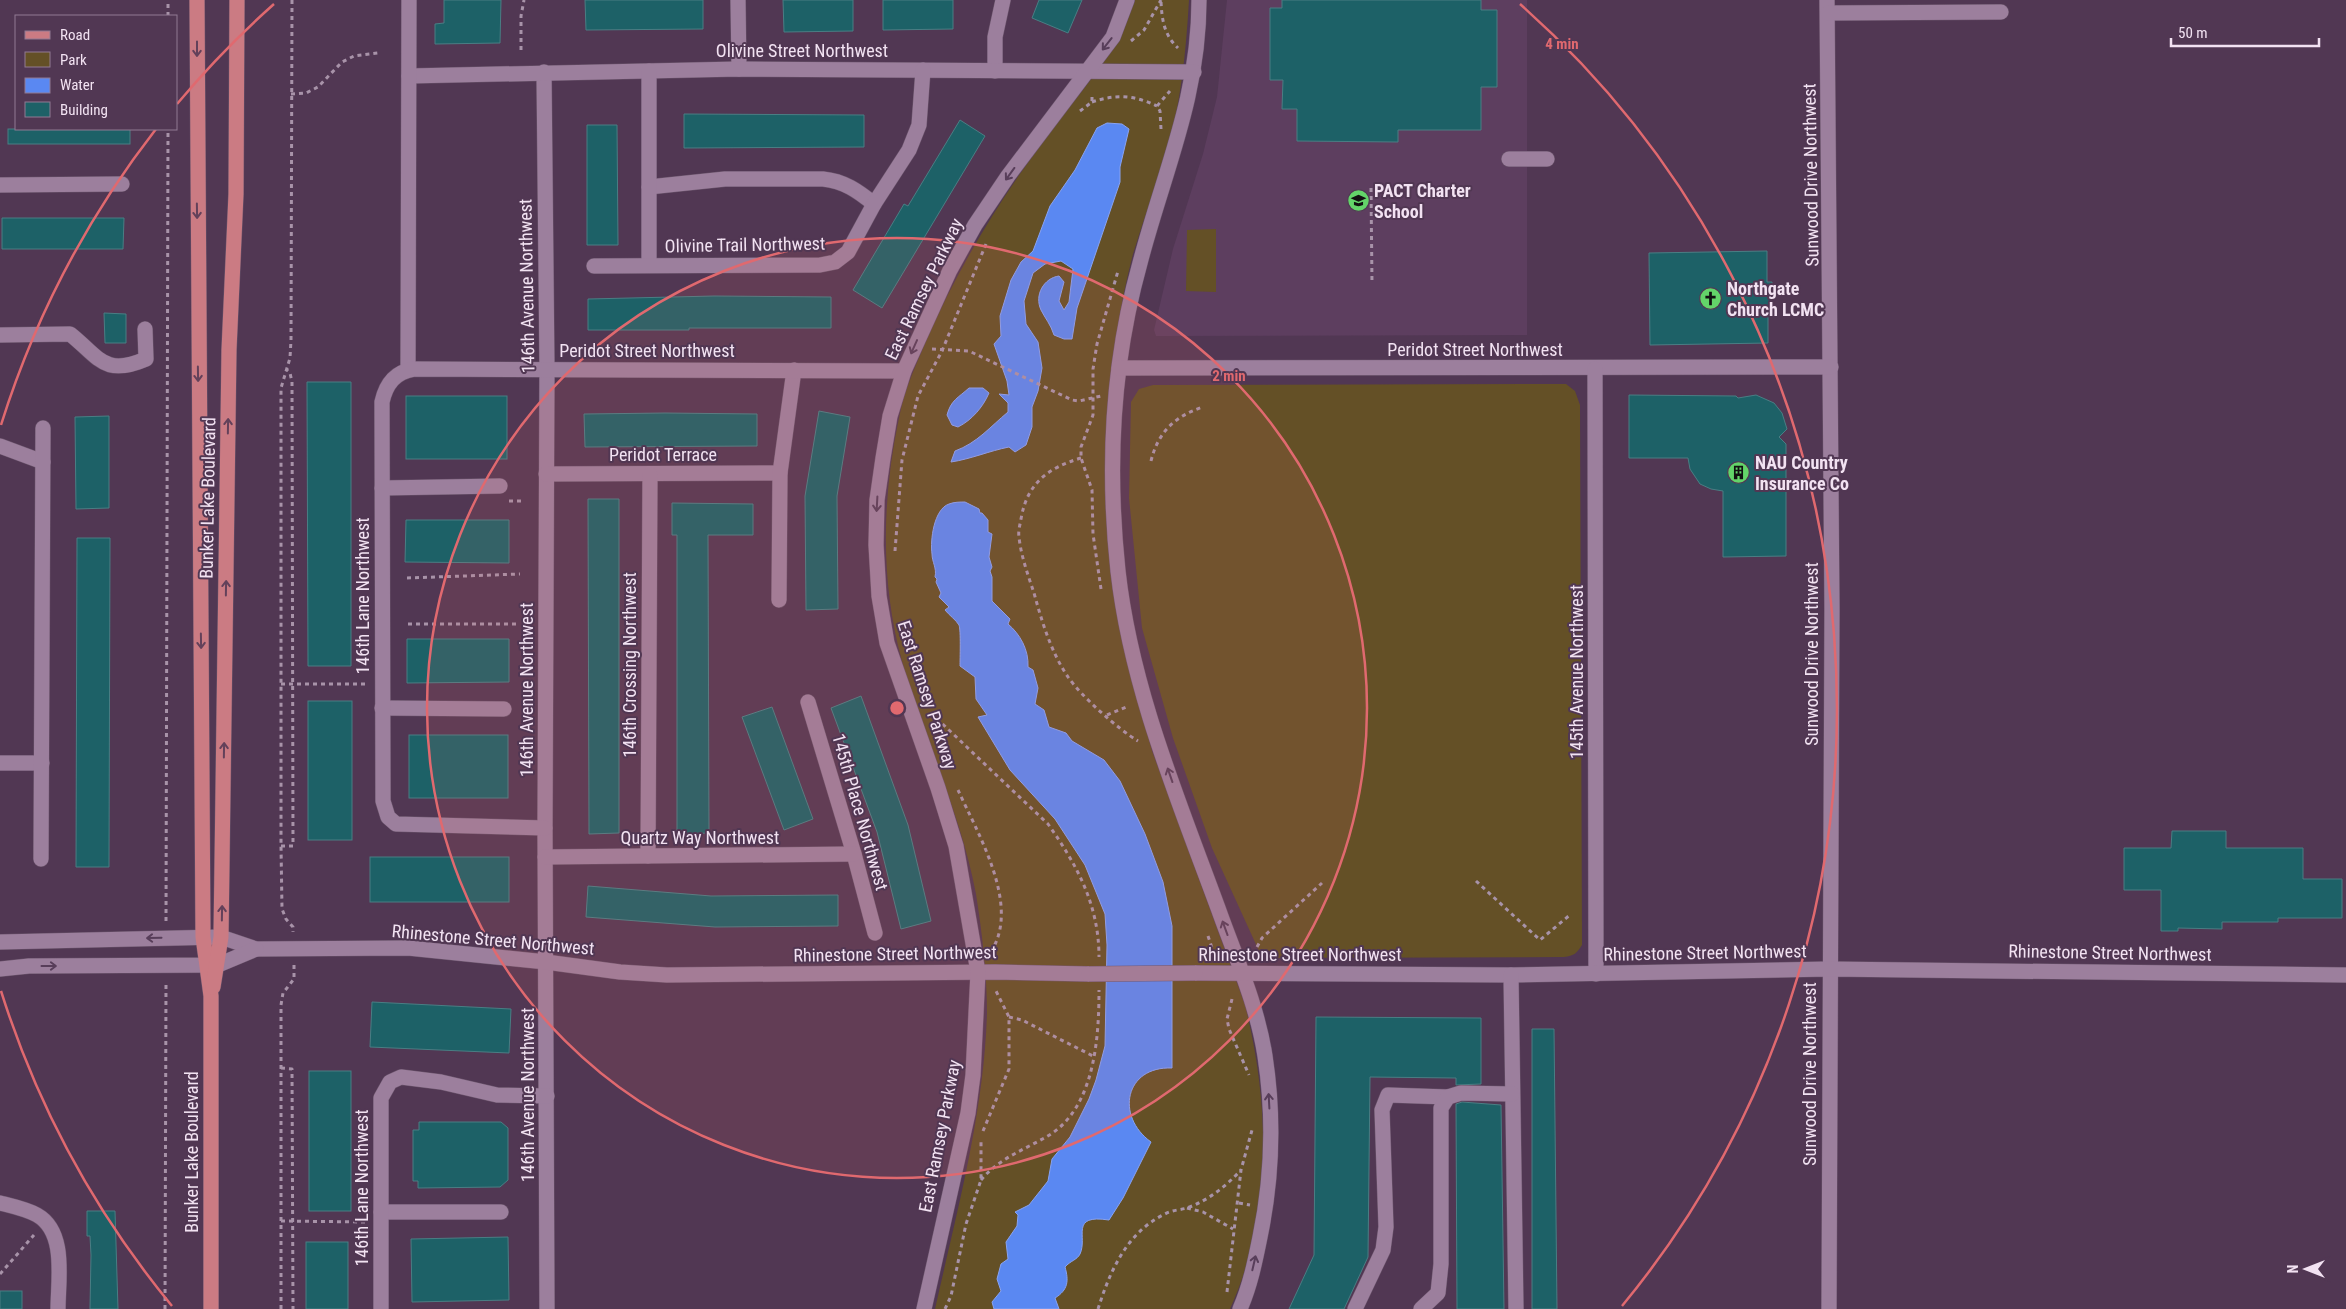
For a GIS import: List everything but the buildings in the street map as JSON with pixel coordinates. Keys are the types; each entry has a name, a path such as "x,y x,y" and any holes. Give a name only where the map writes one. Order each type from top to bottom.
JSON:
{"main road":[{"name":"Bunker Lake Boulevard","path":"197,0 203,937 212,965"},
{"name":"Bunker Lake Boulevard","path":"211,1309 211,996 212,965 222,937 229,350 236,194 237,0"}],"street":[{"path":"408,370 410,0"},
{"path":"738,0 739,69"},
{"path":"995,71 995,37 1003,0"},
{"name":"East Ramsey Parkway","path":"924,1309 968,1113 973,1075 978,972 956,846 938,788 887,643 879,596 877,500 890,416 904,371 915,344 950,270 975,225 1113,37 1127,0"},
{"path":"1199,0 1194,72 1183,124 1139,264 1127,318 1116,392 1112,464 1114,523 1124,617 1136,670 1152,724 1253,1001 1265,1056 1270,1140 1268,1185 1263,1223 1247,1294 1240,1309"},
{"path":"1827,6 1974,6 2001,12"},
{"name":"Sunwood Drive Northwest","path":"1827,6 1831,367 1829,1309"},
{"name":"Olivine Street Northwest","path":"409,76 739,69 1194,72"},
{"name":"Olivine Trail Northwest","path":"594,266 820,265 835,262 848,252 874,204 909,150 919,125 923,70"},
{"name":"Olivine Trail Northwest","path":"649,71 649,265"},
{"name":"146th Avenue Northwest","path":"544,72 547,369 545,828 547,1309"},
{"path":"1509,159 1547,158"},
{"path":"649,187 733,178 838,180 852,187 874,204"},
{"path":"0,185 122,184"},
{"path":"0,335 70,334 96,359 109,365 130,365 146,359 145,329"},
{"name":"Peridot Street Northwest","path":"1119,368 1595,369 1831,367"},
{"name":"145th Avenue Northwest","path":"1595,369 1596,974"},
{"name":"Peridot Street Northwest","path":"393,378 408,370 904,371"},
{"path":"779,600 780,473 794,370"},
{"name":"146th Lane Northwest","path":"393,378 384,391 382,402 383,802 388,817 396,824 410,825 545,828"},
{"path":"41,859 44,428"},
{"path":"0,446 44,462"},
{"name":"Peridot Terrace","path":"546,474 780,473"},
{"name":"146th Crossing Northwest","path":"648,856 650,475"},
{"path":"382,488 500,486"},
{"name":"145th Place Northwest","path":"808,702 854,854 875,933"},
{"path":"382,708 504,709"},
{"path":"0,763 42,763"},
{"name":"Quartz Way Northwest","path":"545,857 854,854"},
{"name":"Rhinestone Street Northwest","path":"0,942 222,937 256,949 408,948 546,962 620,972 667,975 978,972 1096,975 1221,972 1511,975 1829,969 2346,975"},
{"name":"Rhinestone Street Northwest","path":"0,969 29,966 212,965 256,949"},
{"path":"1511,975 1516,1309"},
{"name":"146th Lane Northwest","path":"381,1309 381,1098 390,1082 401,1077 441,1082 496,1095 547,1096"},
{"path":"1354,1309 1383,1250 1386,1227 1382,1110 1388,1095 1448,1097 1461,1093 1512,1094"},
{"path":"1439,1309 1438,1293 1442,1264 1442,1108 1448,1097"},
{"path":"0,1203 30,1212 47,1224 54,1234 58,1252 58,1309"},
{"path":"381,1218 501,1212"},
{"path":"1421,1309 1438,1293"}],"path":[{"path":"168,0 168,15"},
{"path":"281,1309 281,1006 283,994 294,979 293,927 286,919 282,910 281,846 281,388 290,358 291,340 292,0"},
{"path":"521,50 521,16 524,0"},
{"path":"1126,44 1144,30 1161,0"},
{"path":"1157,106 1170,92 1177,72 1181,51 1171,42 1166,32 1162,21 1161,0"},
{"path":"291,94 306,93 318,87 342,62 354,56 378,53"},
{"path":"1092,102 1093,86 1103,71"},
{"path":"1074,118 1092,102 1118,95 1142,99 1157,106 1160,111 1160,136"},
{"path":"166,924 168,130"},
{"path":"1371,188 1372,284"},
{"path":"895,552 902,460 918,396 942,351 988,240"},
{"path":"1102,593 1095,558 1092,490 1081,458 1080,447 1093,415 1093,369 1096,344 1120,265"},
{"path":"915,344 942,351 951,349 968,351 1072,400 1079,401 1116,392"},
{"path":"281,846 293,846 292,382 290,373 286,368"},
{"path":"1151,461 1154,447 1168,426 1179,416 1203,407"},
{"path":"1081,458 1059,464 1041,478 1029,492 1022,512 1018,536 1038,610 1052,647 1067,676 1080,692 1126,734 1138,742"},
{"path":"407,578 520,574"},
{"path":"408,624 520,624"},
{"path":"281,684 382,684"},
{"path":"1128,696 1132,714"},
{"path":"1107,715 1130,706"},
{"path":"929,718 925,709 943,722 1048,824 1078,872 1097,919 1096,975 1099,1011 1093,1056 1082,1096 1064,1123 1052,1133 1002,1160 990,1169 981,1180"},
{"path":"1136,732 1142,751"},
{"path":"945,1309 951,1296 966,1224 981,1180 981,1138 1009,1069 1009,1017 996,994 992,950 999,940 1002,923 1000,898 986,852 957,787"},
{"path":"1476,881 1540,940 1571,914"},
{"path":"1257,947 1262,938 1322,883"},
{"path":"1207,933 1232,1001 1227,1019 1229,1029 1250,1079"},
{"path":"164,1309 166,975"},
{"path":"1009,1017 1022,1020 1093,1056"},
{"path":"281,1068 292,1069 293,1309"},
{"path":"1226,1294 1233,1229 1239,1203 1241,1170 1253,1125"},
{"path":"1098,1309 1119,1258 1135,1235 1151,1222 1167,1213 1187,1208 1206,1200 1226,1187 1241,1170"},
{"path":"1187,1208 1203,1212 1233,1229"},
{"path":"281,1221 381,1218"},
{"path":"0,1274 34,1235 47,1224"}],"shaded area":[{"name":"PACT Charter School","path":"1227,0 1527,0 1527,335 1156,336 1154,330 1173,249 1203,154 1217,97"}],"green space":[{"path":"1135,0 1189,0 1176,116 1128,274 1117,334 1107,415 1131,674 1152,751 1245,1005 1258,1069 1261,1102 1263,1169 1260,1202 1246,1266 1230,1309 935,1309 968,1162 981,1088 987,1013 986,983 976,894 969,864 952,806 911,690 895,631 890,601 886,540 889,478 893,448 901,408 911,378 951,288 978,239 1008,191 1115,45 1124,29"},
{"path":"1216,229 1216,292 1186,291 1187,230"},
{"path":"1566,384 1575,391 1580,405 1582,945 1575,954 1564,957 1265,958 1259,951 1212,848 1173,738 1142,628 1129,498 1131,402 1139,389 1153,385"}],"water":[{"path":"1107,123 1122,124 1129,129 1120,167 1120,182 1077,308 1072,339 1064,339 1054,335 1041,310 1039,299 1045,284 1054,277 1059,276 1064,282 1059,301 1064,310 1069,302 1073,269 1061,261 1045,264 1033,273 1024,301 1026,324 1038,342 1042,368 1038,391 1032,407 1032,427 1026,445 1015,452 1009,447 951,462 955,451 977,439 1008,412 1008,403 999,394 1009,395 1007,381 994,344 1001,336 1000,316 1011,280 1021,262 1033,251 1050,206 1075,170 1097,128"},
{"path":"969,388 983,388 989,393 984,403 972,417 958,427 952,425 947,415 949,410 955,400"},
{"path":"965,502 979,509 980,513 988,520 988,532 992,534 989,557 992,567 990,571 992,577 992,601 1010,619 1008,624 1020,638 1025,649 1028,667 1033,670 1038,688 1035,704 1044,710 1049,727 1066,733 1072,741 1104,760 1120,781 1145,834 1163,882 1172,926 1172,1068 1156,1070 1144,1075 1135,1084 1130,1094 1129,1107 1132,1119 1151,1142 1123,1198 1109,1220 1089,1220 1084,1224 1080,1254 1065,1267 1066,1285 1063,1292 1055,1298 1059,1309 994,1309 992,1302 1001,1291 997,1279 1001,1264 1008,1259 1006,1242 1017,1226 1018,1215 1015,1212 1029,1205 1048,1181 1052,1159 1070,1137 1089,1099 1096,1080 1105,1046 1107,945 1105,914 1085,865 1055,819 1010,770 978,717 987,715 976,699 975,677 960,666 959,625 945,610 949,607 939,597 941,593 935,577 932,541 934,526 944,507 953,503"}],"place":[{"name":"PACT Charter School","path":"1358,201"},
{"name":"Northgate Church LCMC","path":"1711,299"},
{"name":"NAU Country Insurance Co","path":"1739,473"}]}
